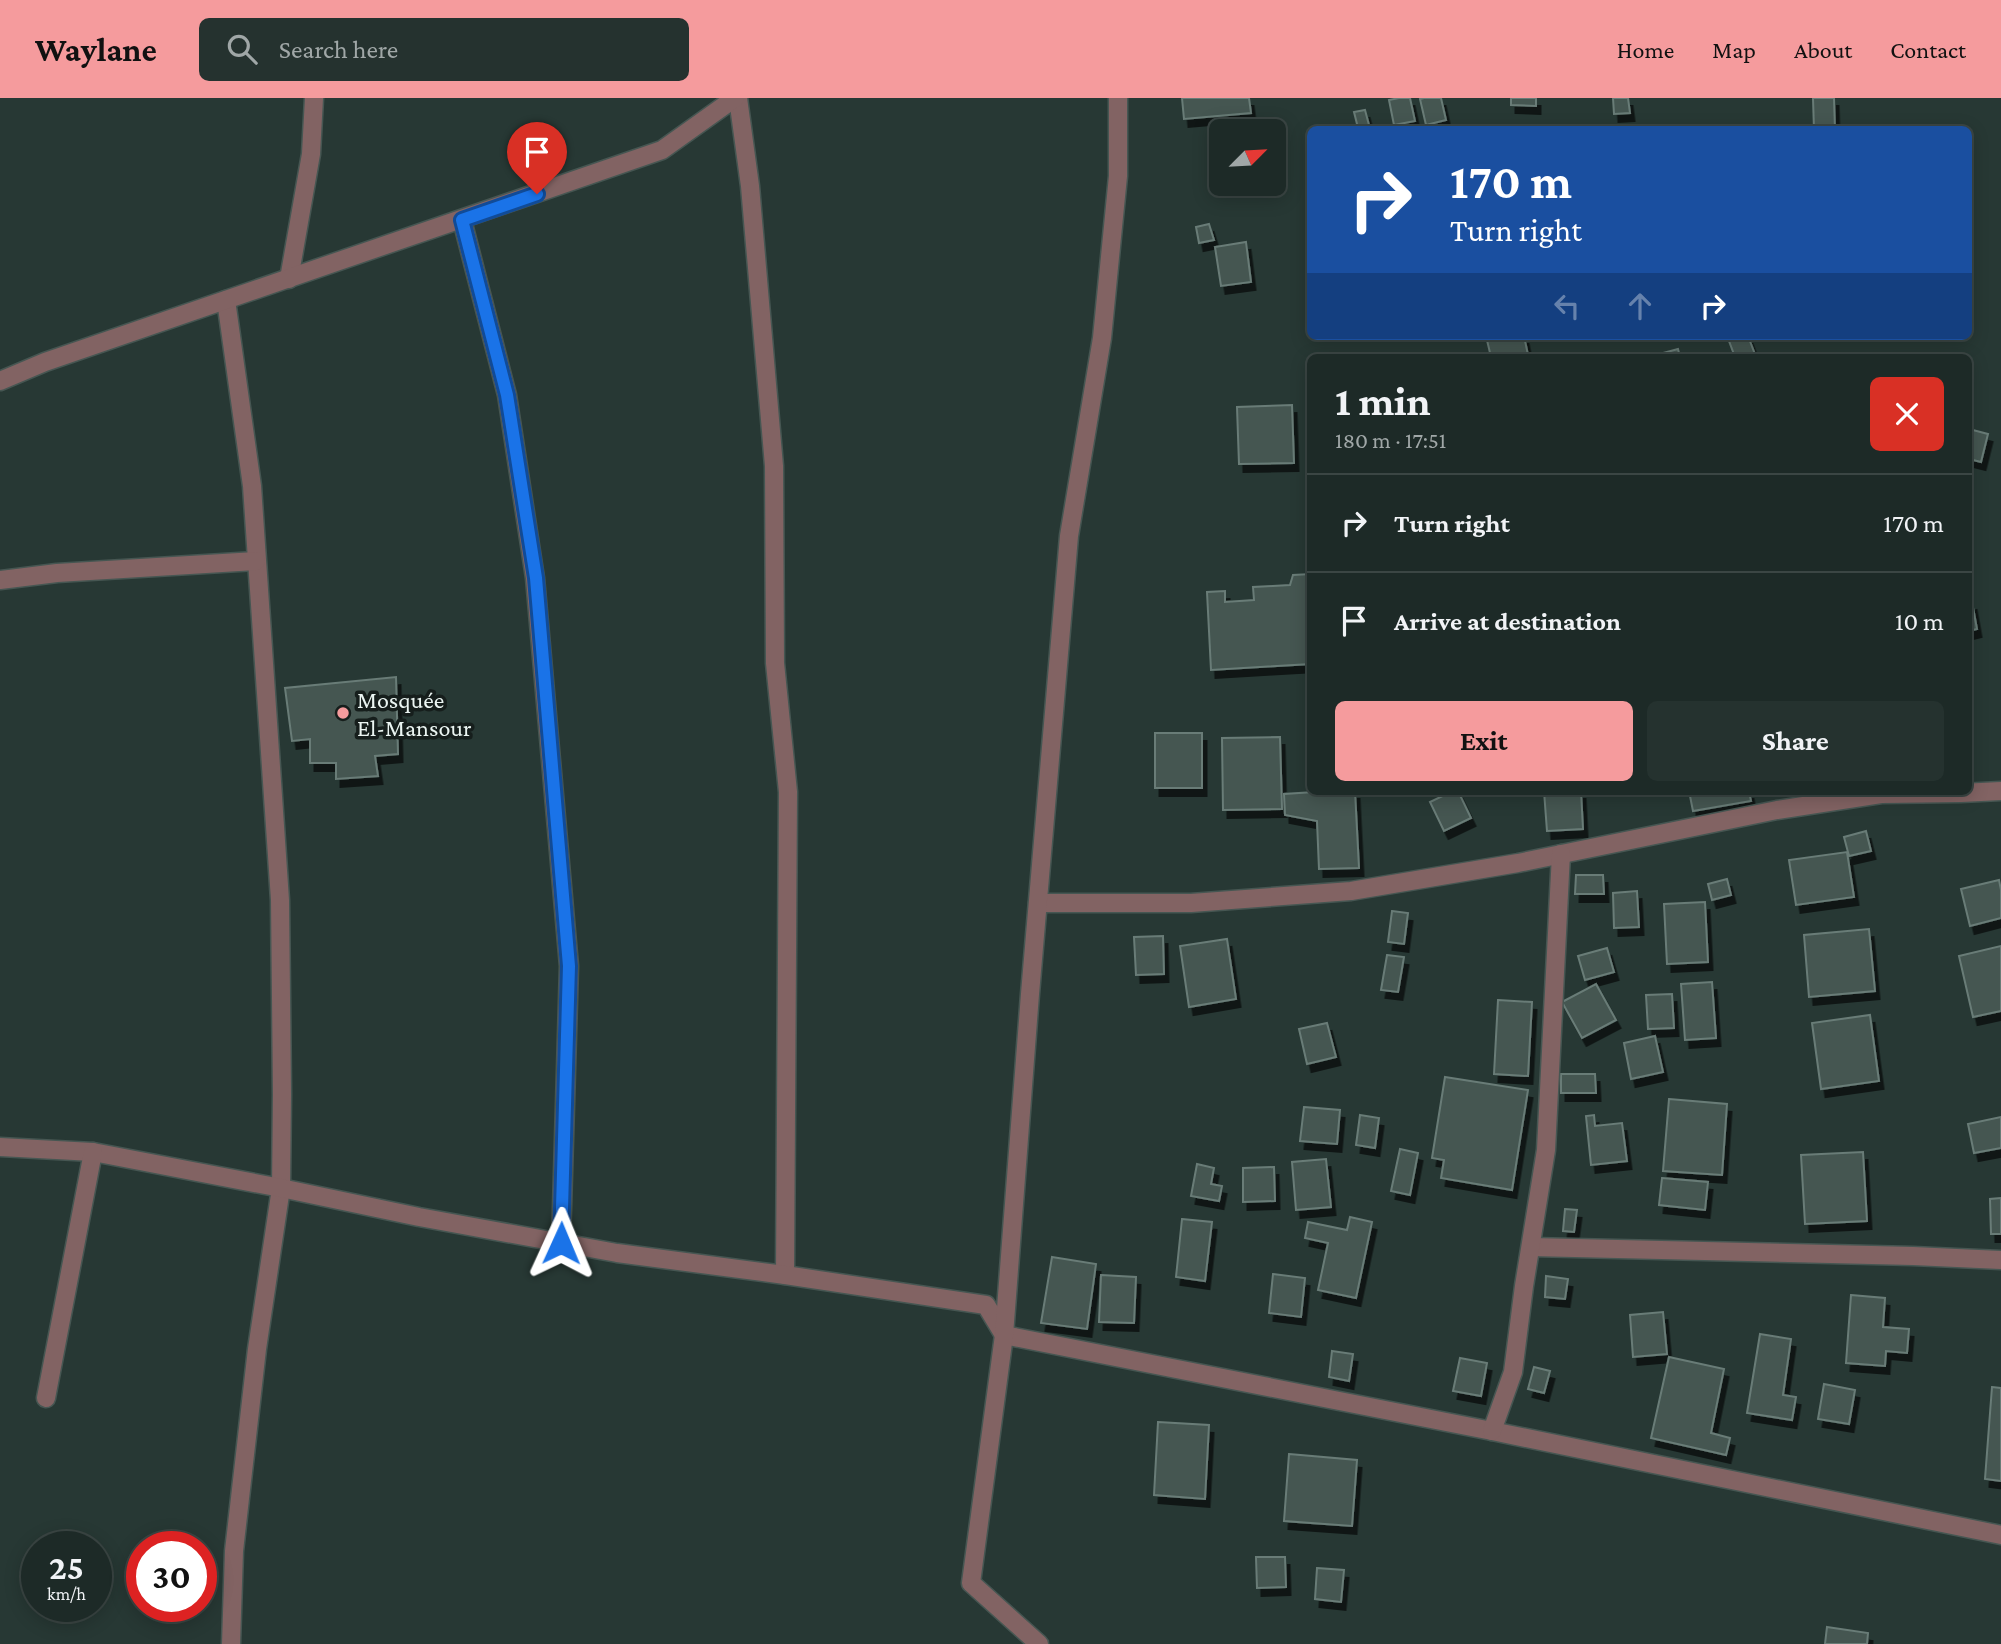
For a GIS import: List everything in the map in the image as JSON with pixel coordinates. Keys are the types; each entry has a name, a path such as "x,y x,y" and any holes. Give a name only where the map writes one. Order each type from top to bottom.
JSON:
{"street":[{"path":"289,279 311,154 314,98"},
{"path":"0,381 45,362 662,150 736,98 750,186 774,466 775,663 788,792 785,1275"},
{"path":"1039,1644 971,1583 1004,1335 1069,537 1102,338 1118,176 1118,98"},
{"path":"462,220 507,395 536,578 569,966 561,1243"},
{"path":"226,300 252,486 280,900 281,1188 257,1349 234,1551 231,1644"},
{"path":"0,580 57,573 256,561"},
{"path":"1972,792 2001,791"},
{"path":"1038,903 1191,903 1351,891 1560,855 1777,810 1874,795"},
{"path":"1492,1431 1513,1372 1546,1150 1560,855"},
{"path":"0,1147 93,1152 419,1217 617,1253 785,1275 986,1306 1004,1335 2001,1535"},
{"path":"46,1398 93,1152"},
{"path":"1531,1247 1913,1256 2001,1261"}],"building":[{"path":"1182,98 1249,98 1251,113 1184,119"},
{"path":"1410,98 1415,121 1394,125 1389,100"},
{"path":"1441,98 1446,120 1426,125 1420,99"},
{"path":"1511,98 1536,98 1536,106 1511,105"},
{"path":"1613,98 1628,98 1630,113 1614,114"},
{"path":"1813,98 1834,98 1835,126 1814,126"},
{"path":"1365,110 1369,125 1358,126 1354,112"},
{"path":"1209,224 1214,240 1199,243 1196,227"},
{"path":"1246,242 1251,282 1221,286 1215,247"},
{"path":"1487,340 1525,340 1528,354 1490,354"},
{"path":"1750,340 1755,354 1734,354 1729,341"},
{"path":"1678,349 1679,354 1660,354"},
{"path":"1292,405 1294,463 1239,464 1237,407"},
{"path":"1972,430 1988,434 1981,462 1972,460"},
{"path":"1307,574 1307,664 1211,670 1207,592 1225,591 1225,602 1254,600 1253,587 1290,585 1293,575"},
{"path":"1972,602 1977,629 1972,630"},
{"name":"Mosquée El-Mansour","path":"396,677 398,754 375,756 378,776 336,779 336,763 310,763 310,739 292,741 285,688"},
{"path":"1155,733 1202,733 1202,788 1155,788"},
{"path":"1280,737 1282,809 1223,810 1222,738"},
{"path":"1284,794 1355,795 1359,868 1319,869 1317,821 1285,815"},
{"path":"1445,795 1460,795 1471,818 1444,831 1430,802"},
{"path":"1544,795 1581,795 1583,829 1547,831"},
{"path":"1690,795 1750,795 1751,801 1693,811"},
{"path":"1866,831 1871,851 1849,856 1844,837"},
{"path":"1847,852 1854,897 1796,905 1789,860"},
{"path":"1576,875 1603,875 1604,894 1575,894"},
{"path":"1727,879 1731,895 1712,900 1708,884"},
{"path":"1999,880 2001,918 1970,926 1961,889"},
{"path":"1637,891 1639,927 1614,928 1613,893"},
{"path":"1705,902 1708,962 1667,964 1664,904"},
{"path":"1392,911 1408,913 1404,944 1388,942"},
{"path":"1869,929 1875,991 1809,997 1804,935"},
{"path":"1163,936 1164,974 1136,975 1134,937"},
{"path":"1227,939 1236,999 1189,1007 1180,946"},
{"path":"2001,946 2001,1011 1973,1017 1959,956"},
{"path":"1607,948 1614,972 1585,980 1578,956"},
{"path":"1387,955 1404,957 1398,992 1381,990"},
{"path":"1712,982 1716,1038 1685,1040 1681,984"},
{"path":"1596,984 1616,1020 1582,1038 1562,1002"},
{"path":"1672,994 1674,1028 1648,1029 1646,995"},
{"path":"1498,1000 1532,1002 1528,1076 1494,1074"},
{"path":"1870,1015 1879,1081 1821,1089 1812,1023"},
{"path":"1327,1023 1336,1057 1307,1064 1299,1029"},
{"path":"1655,1036 1663,1072 1631,1079 1624,1043"},
{"path":"1561,1074 1595,1074 1596,1093 1561,1093"},
{"path":"1445,1077 1528,1090 1512,1190 1441,1178 1444,1160 1432,1158"},
{"path":"1669,1099 1727,1104 1722,1175 1663,1171"},
{"path":"1304,1107 1340,1110 1337,1144 1300,1141"},
{"path":"1360,1115 1379,1118 1375,1148 1356,1145"},
{"path":"1594,1115 1595,1126 1622,1123 1627,1161 1591,1165 1586,1116"},
{"path":"2001,1117 2001,1148 1974,1153 1968,1124"},
{"path":"1400,1149 1418,1153 1410,1195 1391,1191"},
{"path":"1863,1152 1867,1221 1805,1224 1801,1155"},
{"path":"1326,1159 1331,1207 1296,1210 1292,1162"},
{"path":"1197,1164 1214,1168 1211,1184 1222,1186 1219,1201 1191,1196"},
{"path":"1274,1167 1275,1201 1243,1202 1243,1168"},
{"path":"1662,1178 1708,1182 1705,1210 1659,1205"},
{"path":"2001,1198 2001,1234 1991,1234 1990,1199"},
{"path":"1565,1209 1577,1210 1574,1232 1563,1231"},
{"path":"1350,1217 1372,1222 1356,1298 1318,1290 1328,1243 1305,1238 1308,1222 1347,1230"},
{"path":"1182,1219 1212,1222 1205,1281 1176,1277"},
{"path":"1052,1257 1096,1264 1087,1329 1041,1323"},
{"path":"1273,1274 1305,1278 1301,1317 1269,1313"},
{"path":"1101,1275 1136,1277 1134,1323 1099,1322"},
{"path":"1546,1276 1568,1279 1565,1299 1545,1297"},
{"path":"1851,1295 1885,1298 1883,1327 1909,1329 1907,1353 1886,1351 1885,1366 1846,1363"},
{"path":"1663,1312 1667,1354 1633,1357 1630,1315"},
{"path":"1760,1334 1791,1339 1783,1395 1796,1397 1792,1420 1747,1413"},
{"path":"1332,1351 1353,1354 1349,1381 1329,1377"},
{"path":"1669,1357 1724,1369 1711,1433 1730,1438 1726,1455 1651,1438"},
{"path":"1460,1358 1487,1363 1481,1396 1453,1391"},
{"path":"1534,1367 1550,1371 1544,1393 1528,1389"},
{"path":"1824,1384 1855,1390 1849,1424 1818,1419"},
{"path":"1992,1387 2001,1388 2001,1481 1985,1479"},
{"path":"1158,1422 1209,1425 1205,1499 1154,1495"},
{"path":"1289,1454 1357,1460 1352,1526 1284,1521"},
{"path":"1256,1557 1285,1557 1286,1587 1257,1588"},
{"path":"1317,1568 1344,1570 1341,1602 1315,1599"},
{"path":"1827,1627 1868,1633 1867,1644 1825,1644"}],"place":[{"name":"Mosquée El-Mansour","path":"343,713"}],"route":[{"path":"537,194 462,220 507,395 536,578 569,966 561,1243"}]}
